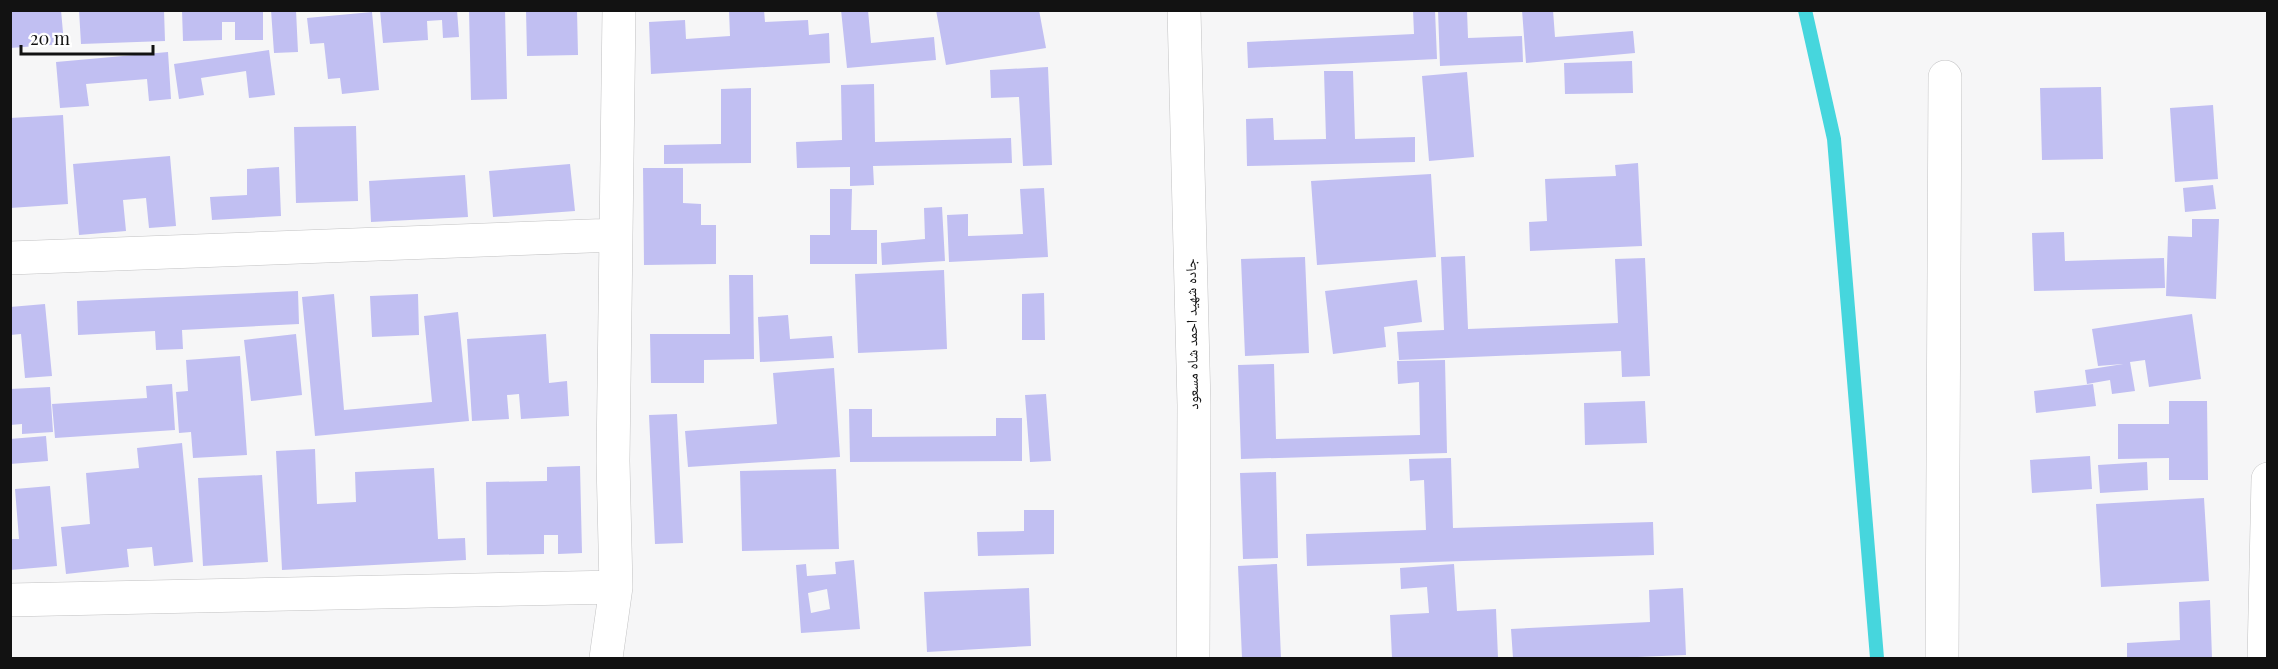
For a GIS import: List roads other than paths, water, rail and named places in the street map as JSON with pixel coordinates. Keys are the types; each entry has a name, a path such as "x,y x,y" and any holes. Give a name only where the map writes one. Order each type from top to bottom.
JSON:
{"street":[{"path":"606,658 616,587 613,461 619,10"},
{"name":"جاده شهيد احمد شاه مسعود","path":"1184,10 1194,405 1193,658"},
{"path":"1942,658 1944,77"},
{"path":"10,258 616,235"},
{"path":"2264,658 2268,479"},
{"path":"10,600 616,587"}],"waterway":[{"path":"1805,10 1834,139 1877,658"}]}
